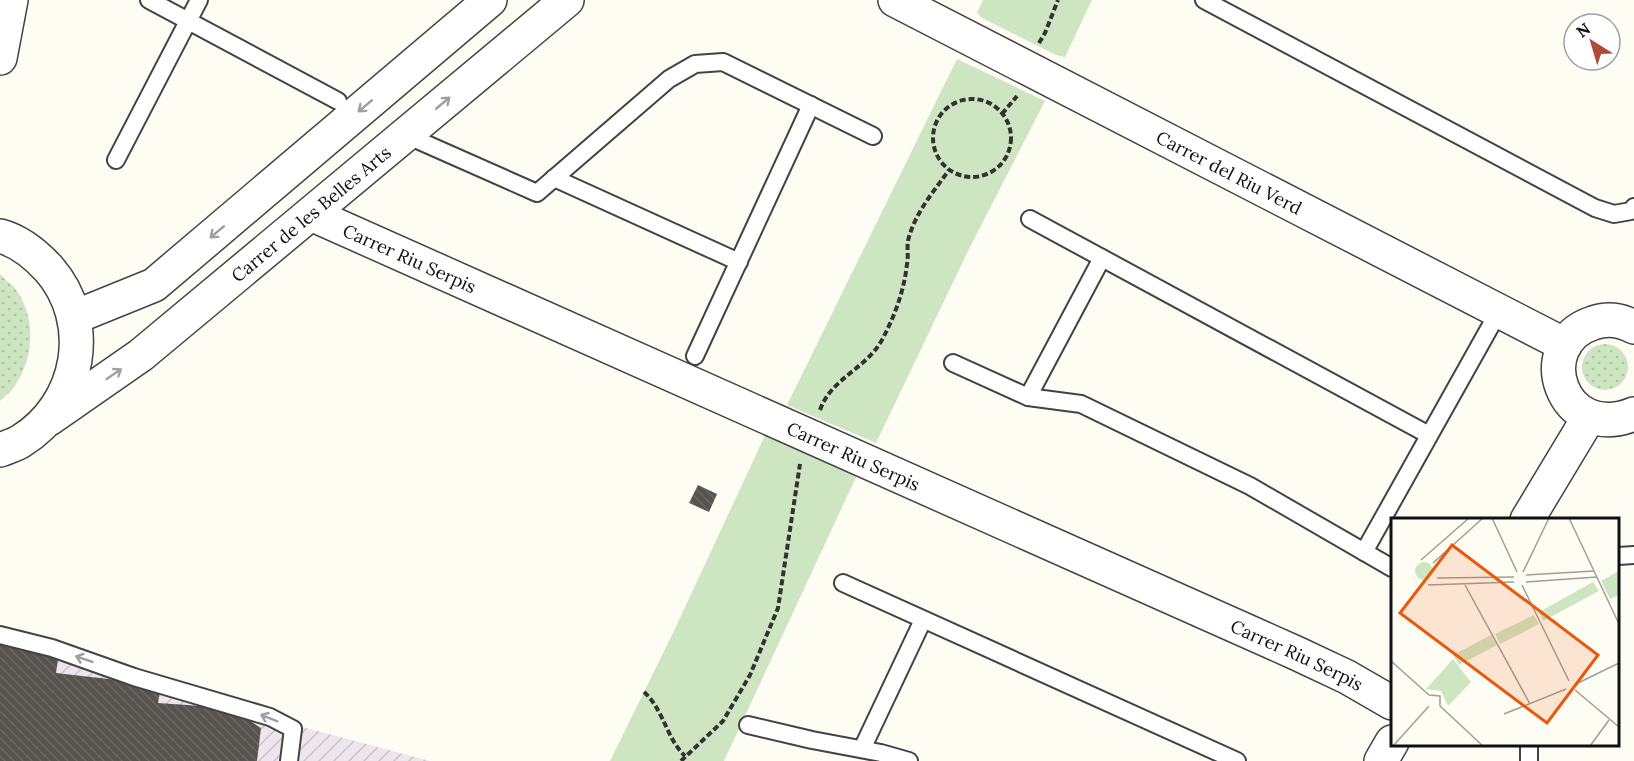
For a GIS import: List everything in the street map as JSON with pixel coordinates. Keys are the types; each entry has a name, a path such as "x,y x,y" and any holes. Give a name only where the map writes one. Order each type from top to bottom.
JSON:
{"street":[{"path":"0,58 11,0"},
{"path":"75,317 154,285 490,0"},
{"name":"Carrer de les Belles Arts","path":"0,450 21,441 141,355 567,0"},
{"name":"Carrer del Riu Verd","path":"895,0 1565,345"},
{"name":"Carrer Riu Serpis","path":"311,214 1296,653 1347,677 1391,702"},
{"path":"0,236 36,255 61,283 75,317 77,353 68,388 49,419"},
{"path":"1632,320 1599,321 1585,325 1565,345 1559,361 1559,378 1564,394 1575,407 1589,417 1605,421 1621,419 1634,414"},
{"path":"1528,518 1589,417"},
{"path":"1381,761 1391,744"}],"lane":[{"path":"149,0 338,101"},
{"path":"116,160 199,0"},
{"path":"1204,0 1595,208 1614,214 1631,212 1634,207"},
{"path":"406,135 537,193 669,79 695,64 723,62 873,136"},
{"path":"695,356 811,105"},
{"path":"554,178 739,262"},
{"path":"1030,219 1429,435"},
{"path":"1028,397 1102,258"},
{"path":"1364,552 1498,311"},
{"path":"953,363 1028,397 1081,404 1250,486 1391,567"},
{"path":"1619,556 1634,555"},
{"path":"843,583 1218,757 1237,761"},
{"path":"862,749 923,620"},
{"path":"0,635 52,648 135,677 270,717 293,729 289,761"},
{"path":"748,725 909,761"}],"path":[{"path":"1037,45 1045,33 1058,0"},
{"path":"1002,114 1021,90"},
{"path":"980,100 993,106 1002,114 1008,125 1010,143 1004,160 995,169 985,175 960,176 940,161 934,149 933,136 936,123 954,104 980,100"},
{"path":"818,418 824,398 867,360 882,342 899,304 908,263 908,240 915,220 949,170"},
{"path":"681,761 723,721 750,675 778,608 800,460"},
{"path":"644,692 659,709 674,742 686,756"}],"shaded area":[{"path":"0,646 430,761 0,761"}],"green space":[{"path":"983,0 1092,0 1065,57 1056,55 982,18 977,13"},
{"path":"957,59 1045,101 969,249 876,443 787,405"},
{"path":"0,274 14,287 26,310 30,348 27,361 16,384 0,401"},
{"path":"1605,344 1621,351 1628,367 1621,383 1605,390 1589,383 1582,367 1589,351"},
{"path":"767,431 857,475 724,761 610,761 672,635"}],"building":[{"path":"698,485 717,494 709,512 689,503"},
{"path":"0,640 59,653 56,673 161,685 158,703 230,708 261,728 257,761 0,761"}]}
